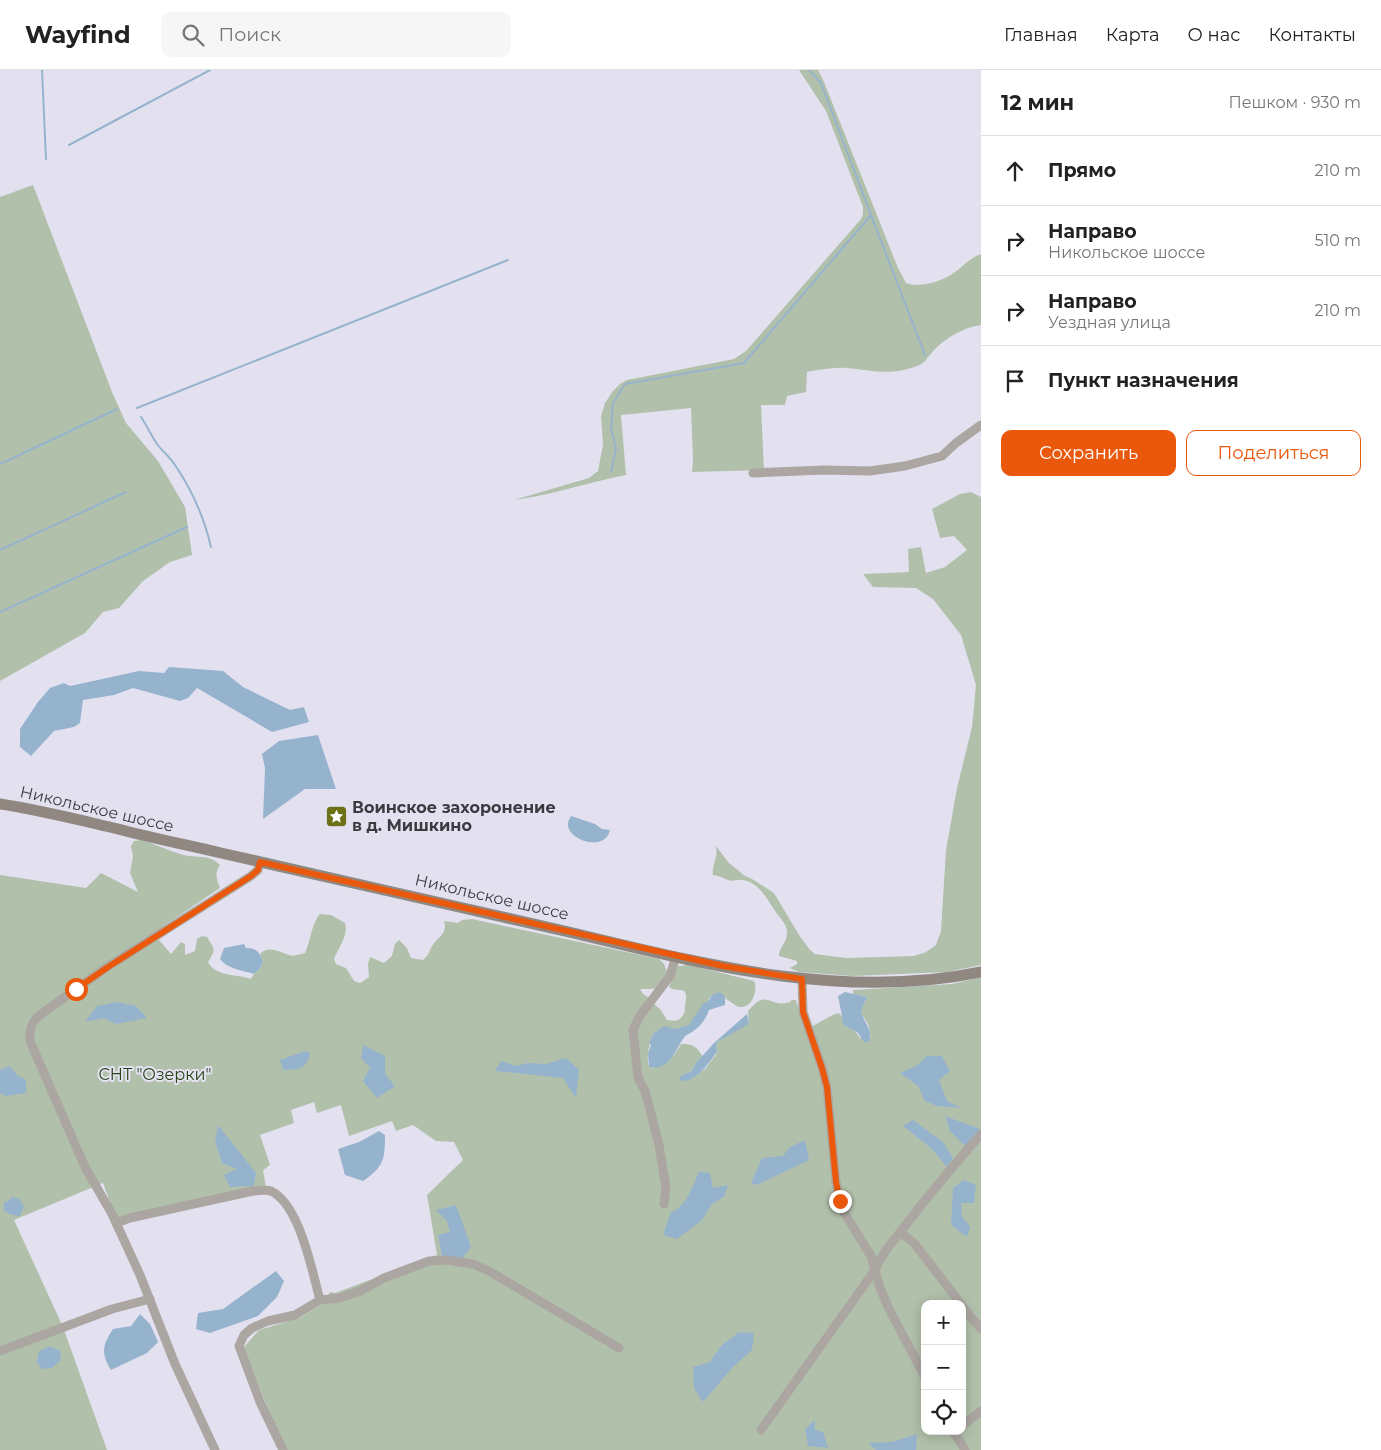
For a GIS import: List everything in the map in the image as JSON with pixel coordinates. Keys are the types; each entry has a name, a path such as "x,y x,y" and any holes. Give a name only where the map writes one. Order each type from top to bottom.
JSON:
{"main road":[{"name":"Никольское шоссе","path":"0,804 59,814 260,862 732,968 802,979 850,982 896,982 950,978 981,972"}],"street":[{"path":"753,473 870,471 904,466 942,456 981,425"},
{"path":"215,1450 175,1364 150,1299 116,1223 85,1167 30,1040 30,1029 34,1020 40,1015 108,967 251,876 258,870 260,862"},
{"path":"664,1204 666,1188 659,1145 646,1094 638,1077 633,1030 639,1017 670,976 676,956"},
{"path":"802,979 803,1012 827,1087 836,1182 840,1201 845,1214 871,1256 880,1288 889,1309 921,1369"},
{"path":"760,1430 875,1270 879,1260 945,1175 981,1134"},
{"path":"116,1223 130,1218 252,1191 270,1190 279,1197 292,1213 300,1232 320,1300"},
{"path":"900,1232 914,1243 957,1300"},
{"path":"283,1450 260,1402 239,1346 244,1336 252,1328 268,1321 295,1315 320,1300 340,1298 384,1278 430,1261 446,1260 473,1264 489,1271 619,1348"},
{"path":"0,1351 112,1309 150,1299"},
{"path":"966,1311 981,1329"},
{"path":"966,1423 981,1411"},
{"path":"956,1435 965,1450"}],"green space":[{"path":"799,70 818,70 898,268 906,283 917,285 942,279 956,272 981,254 981,325 968,328 950,337 918,366 905,370 880,372 841,368 807,372 806,392 787,396 785,405 761,405 764,470 692,472 691,408 621,415 626,475 514,500 589,478 598,471 603,445 601,416 605,403 620,384 627,380 734,359 746,351 861,219 863,207 826,111"},
{"path":"33,185 112,392 126,423 158,461 185,507 192,555 170,562 143,581 119,608 103,612 85,633 0,681 0,197"},
{"path":"971,492 981,497 981,965 947,972 852,976 799,972 790,968 797,964 797,961 779,956 787,931 784,923 762,892 749,882 741,880 730,881 713,875 717,852 715,845 729,863 745,876 774,893 799,935 815,954 846,958 914,956 926,952 936,945 941,931 946,850 957,788 972,727 976,685 961,635 933,599 916,588 873,587 863,574 909,572 908,549 921,547 926,573 945,567 967,550 954,536 940,538 932,509 960,494"},
{"name":"СНТ \"Озерки\"","path":"142,840 180,854 211,859 220,865 217,879 220,888 162,927 159,940 171,954 181,942 185,944 185,955 195,951 197,939 202,936 207,937 214,949 208,962 211,967 221,973 251,979 263,962 260,954 263,951 274,950 291,956 305,953 320,914 331,915 345,923 346,932 334,959 336,964 346,968 354,981 360,983 369,977 368,964 370,957 384,963 392,956 395,944 399,940 407,948 411,958 423,960 444,932 444,921 458,923 462,920 472,919 659,959 664,964 667,972 662,982 654,988 640,989 660,1009 667,1020 675,1021 680,1019 685,1012 686,999 684,991 669,987 678,966 689,965 754,981 755,993 749,1004 741,1007 726,999 725,996 712,995 689,1025 679,1029 656,1031 654,1034 649,1048 649,1067 664,1064 672,1057 681,1044 689,1044 694,1046 703,1057 696,1063 691,1072 686,1073 696,1075 706,1068 717,1053 717,1042 749,1022 748,1011 760,1000 765,999 783,1003 796,1000 805,1030 838,1013 842,1016 842,1021 860,1038 871,1038 868,1024 861,1010 867,997 853,994 853,990 952,984 981,977 981,1450 285,1450 243,1348 259,1330 299,1318 322,1304 330,1292 335,1293 437,1255 427,1195 463,1160 454,1142 436,1141 413,1125 396,1131 392,1121 349,1136 341,1105 317,1113 314,1102 291,1110 294,1123 260,1135 270,1165 263,1170 267,1193 118,1224 103,1183 14,1220 63,1327 107,1450 0,1450 0,875 86,888 101,873 138,892 130,873 133,856 131,846 134,841"}],"water":[{"path":"169,667 223,671 243,687 290,710 304,707 309,722 272,732 197,688 188,698 180,701 133,688 114,695 83,700 80,723 74,727 54,731 31,756 20,747 20,729 50,688 64,683 70,686 139,671 164,673"},
{"path":"318,735 336,789 305,789 263,819 265,768 262,754 279,741"},
{"path":"571,816 595,824 602,829 610,830 607,837 601,841 594,842 579,839 569,829 568,822"},
{"path":"244,944 246,948 258,952 263,962 254,974 231,967 220,959 224,948"},
{"path":"720,992 725,996 725,1005 709,1010 702,1023 685,1036 666,1064 656,1068 649,1067 648,1053 651,1045 649,1043 654,1033 664,1026 676,1029 689,1025 702,1005 712,995"},
{"path":"845,992 867,997 861,1011 869,1030 869,1042 864,1042 858,1033 844,1025 842,1021 838,996"},
{"path":"117,1002 136,1006 147,1018 116,1024 104,1018 85,1022 97,1006"},
{"path":"747,1014 749,1022 747,1025 717,1042 717,1052 706,1066 692,1078 681,1081 679,1078 691,1072 696,1063 714,1043"},
{"path":"363,1045 385,1056 385,1074 395,1086 377,1098 363,1081 370,1068 361,1058"},
{"path":"305,1051 310,1053 304,1066 297,1069 283,1070 280,1060"},
{"path":"927,1056 942,1056 950,1071 939,1080 947,1101 961,1108 937,1106 925,1101 918,1086 900,1073 916,1066"},
{"path":"566,1058 579,1070 576,1098 563,1078 495,1071 501,1061 517,1066 527,1063 546,1064"},
{"path":"10,1066 17,1075 26,1080 26,1093 6,1096 0,1093 0,1070"},
{"path":"945,1116 980,1129 965,1146 950,1131"},
{"path":"913,1120 943,1142 953,1158 947,1167 932,1149 903,1126"},
{"path":"218,1125 256,1173 254,1186 230,1187 224,1175 237,1169 222,1163 215,1141"},
{"path":"379,1131 385,1135 385,1150 379,1167 363,1181 345,1175 338,1149 359,1142"},
{"path":"805,1140 809,1160 757,1185 751,1183 762,1158 783,1156 790,1147"},
{"path":"699,1172 710,1173 713,1188 728,1185 724,1197 712,1204 702,1220 677,1239 663,1235 671,1212 676,1210 685,1201"},
{"path":"964,1180 976,1185 974,1203 961,1203 962,1216 970,1227 967,1237 951,1225 953,1188"},
{"path":"13,1197 20,1199 24,1207 20,1216 4,1211 4,1203"},
{"path":"456,1205 471,1247 461,1260 442,1256 438,1235 450,1232 447,1221 436,1210"},
{"path":"276,1271 284,1281 277,1297 258,1316 210,1333 196,1329 198,1313 223,1309"},
{"path":"140,1314 150,1324 158,1342 147,1353 111,1370 104,1354 109,1335 113,1329 131,1326"},
{"path":"739,1332 754,1333 752,1350 733,1367 703,1402 694,1388 693,1367 710,1362 721,1346"},
{"path":"48,1347 60,1351 61,1360 52,1368 42,1369 37,1363 39,1351"},
{"path":"815,1420 815,1430 823,1432 828,1448 808,1446 805,1429"},
{"path":"917,1434 916,1450 876,1450 868,1443 892,1442"}],"waterway":[{"path":"42,70 46,159"},
{"path":"69,145 210,70"},
{"path":"611,472 616,448 611,429 613,403 625,384 744,363 871,215 821,83 809,70"},
{"path":"871,215 925,355"},
{"path":"137,408 508,260"},
{"path":"0,464 117,409"},
{"path":"141,417 157,444 173,462 187,484 201,514 211,547"},
{"path":"0,550 126,492"},
{"path":"0,612 187,527"}],"place":[{"name":"Воинское захоронение в д. Мишкино","path":"336,816"}],"route":[{"path":"76,989 251,876 258,870 260,862 320,874 588,937 723,966 802,979 803,1012 827,1087 836,1182 840,1201"}]}
